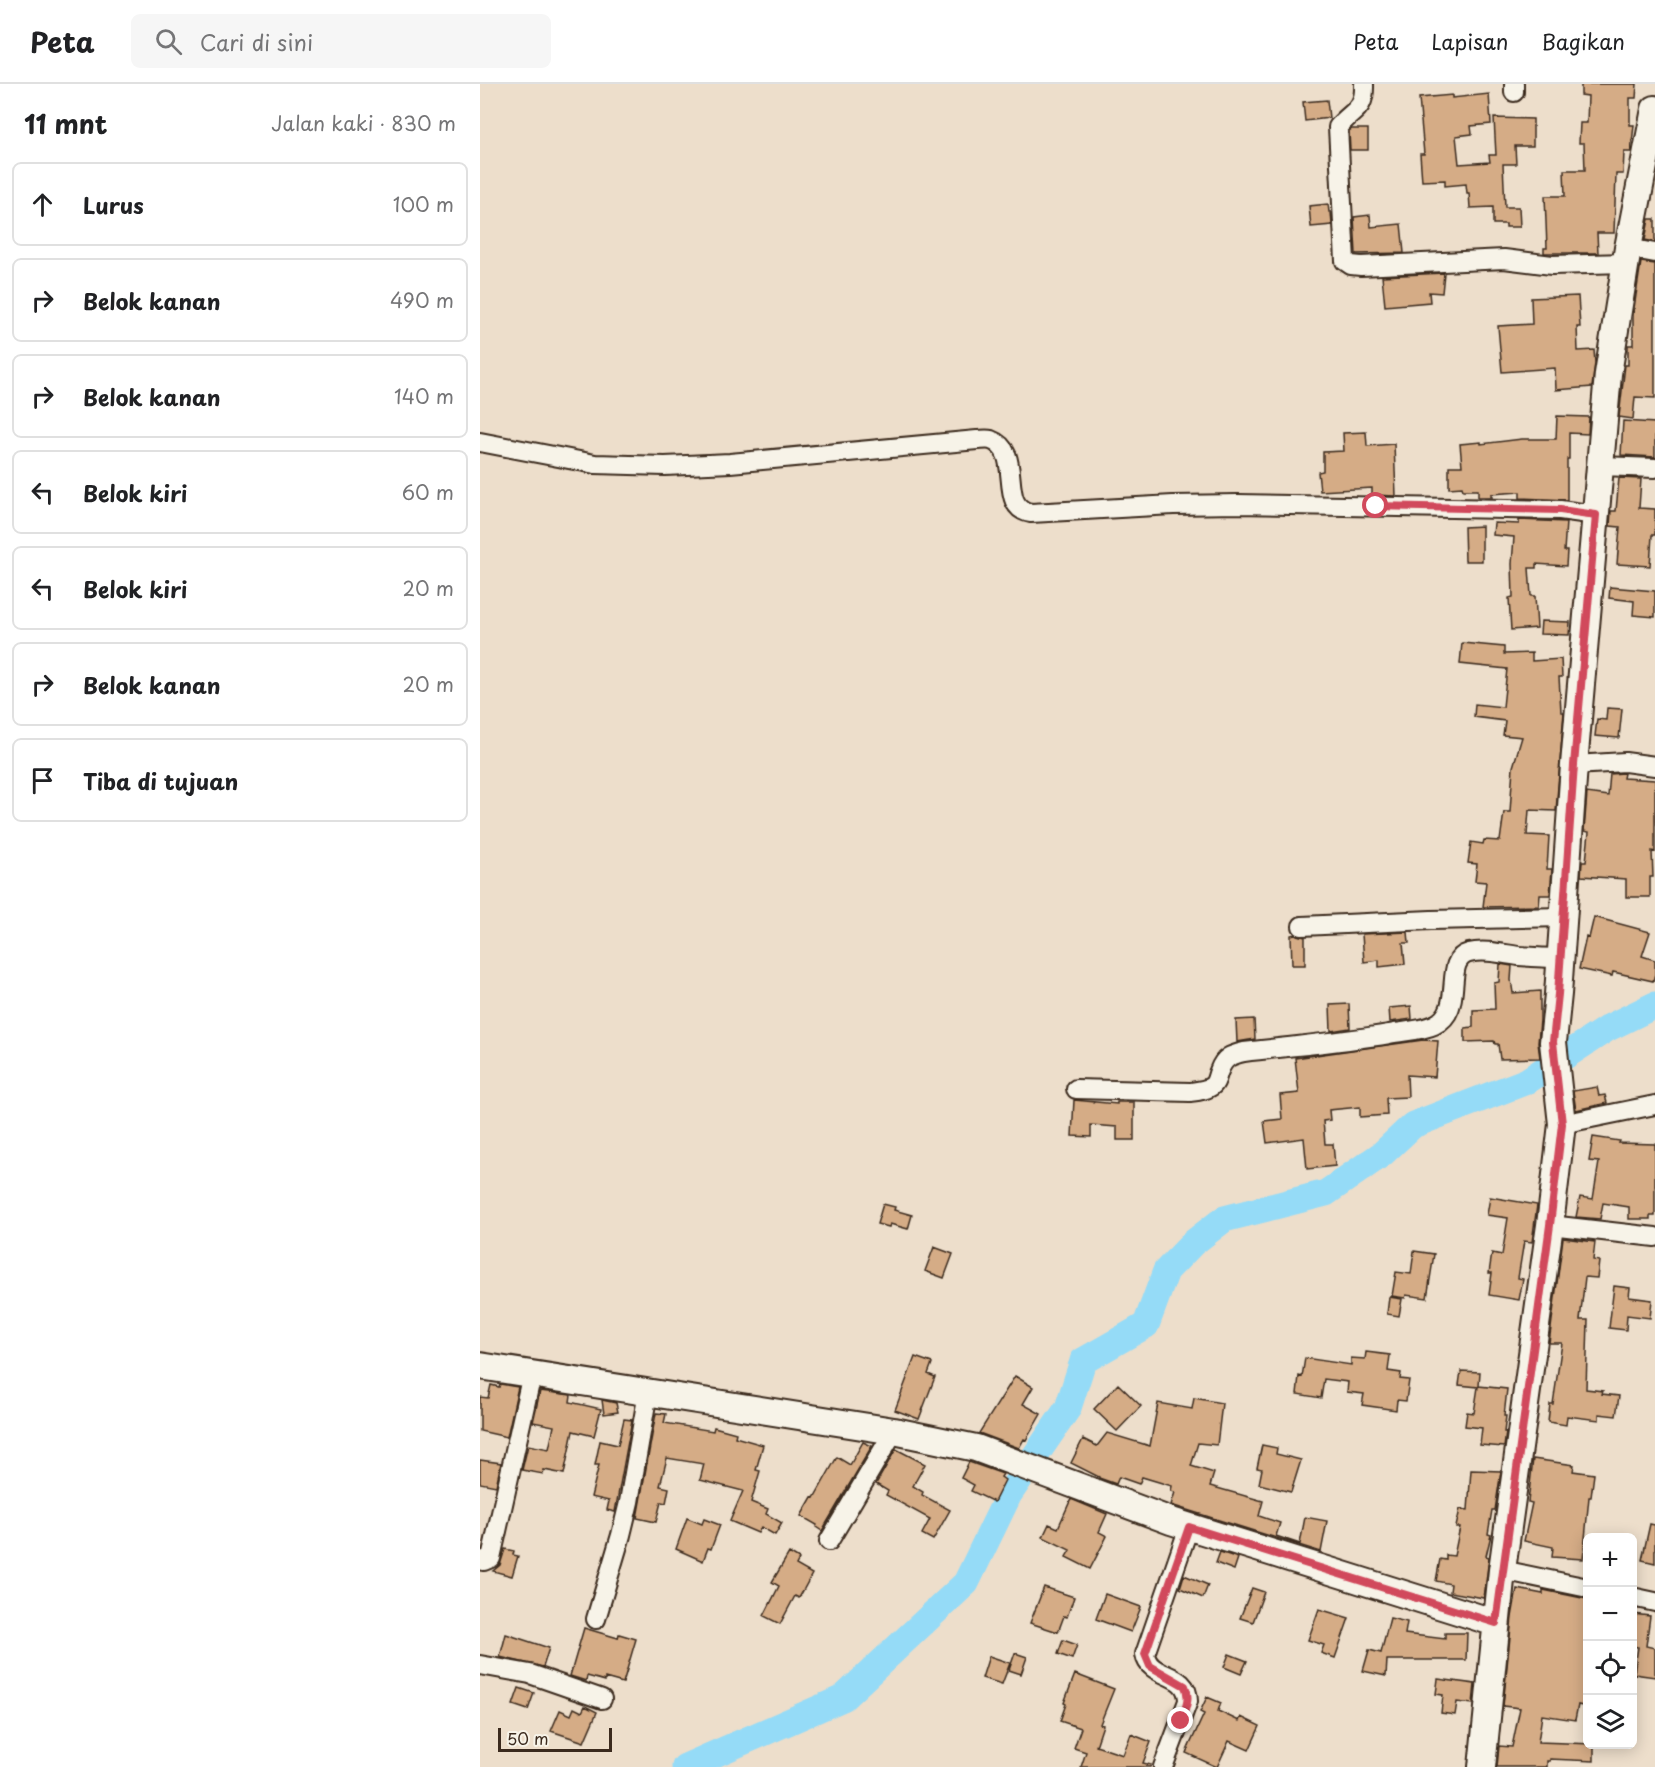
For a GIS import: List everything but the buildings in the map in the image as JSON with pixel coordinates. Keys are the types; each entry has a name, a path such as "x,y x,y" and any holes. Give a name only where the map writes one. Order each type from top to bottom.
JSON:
{"street":[{"path":"1365,84 1365,97 1360,107 1344,119 1338,127 1337,136 1345,261 1351,265 1504,259 1552,265 1655,253"},
{"path":"1482,1767 1502,1570 1562,1124 1553,1042 1574,765 1608,374 1627,255 1655,109"},
{"path":"480,442 595,464 665,466 730,463 991,440 1002,447 1008,456 1017,507 1023,512 1031,513 1173,505 1238,504 1560,510 1596,515"},
{"path":"1601,466 1655,468"},
{"path":"1574,765 1625,762 1655,766"},
{"path":"1302,926 1563,917"},
{"path":"1076,1089 1190,1092 1208,1088 1214,1084 1224,1060 1230,1055 1373,1036 1435,1025 1446,1017 1449,1011 1452,1004 1456,965 1460,957 1467,953 1486,952 1560,958"},
{"path":"1562,1124 1655,1105"},
{"path":"1550,1225 1655,1237"},
{"path":"480,1366 894,1431 976,1448 1189,1527 1496,1623"},
{"path":"480,1560 488,1560 492,1555 532,1374"},
{"path":"596,1619 624,1524 648,1392"},
{"path":"829,1541 894,1431"},
{"path":"1163,1767 1188,1701 1188,1692 1182,1683 1150,1666 1145,1654 1189,1527"},
{"path":"1502,1570 1583,1587"},
{"path":"1637,1599 1655,1602"},
{"path":"480,1665 530,1674 602,1699"}],"waterway":[{"path":"685,1767 843,1698 966,1583 1009,1494 1068,1408 1083,1361 1146,1325 1166,1271 1193,1243 1224,1219 1326,1193 1382,1154 1413,1125 1527,1081 1608,1028 1655,1005"}],"route":[{"path":"1181,1721 1188,1701 1185,1686 1150,1666 1145,1654 1189,1527 1496,1623 1562,1124 1553,1042 1596,515 1560,510 1376,506"}]}
